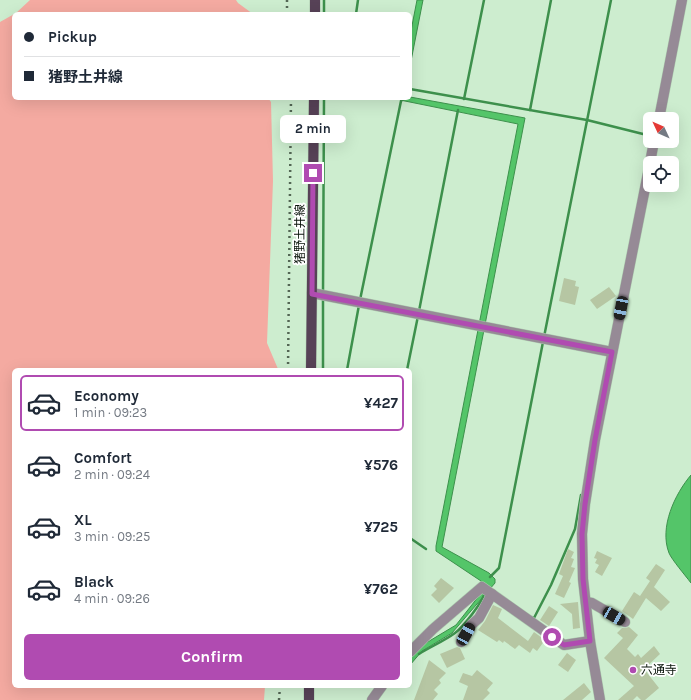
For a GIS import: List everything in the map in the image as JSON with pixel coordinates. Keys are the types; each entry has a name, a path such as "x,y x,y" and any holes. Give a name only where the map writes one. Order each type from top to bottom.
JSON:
{"main road":[{"path":"315,0 315,12"},
{"name":"猪野土井線","path":"311,368 314,100"},
{"path":"309,688 309,700"}],"street":[{"path":"660,112 682,0"},
{"path":"600,700 590,641 583,579 582,534 595,440 644,192"},
{"path":"312,294 612,352"},
{"path":"487,591 564,645 590,641"},
{"path":"461,642 471,625 479,618 487,591"},
{"path":"412,650 433,629 487,591"},
{"path":"586,602 592,603 625,622"},
{"path":"372,700 381,688"}],"shaded area":[{"path":"30,0 236,0 250,12 17,12"},
{"path":"417,0 423,0 412,56 412,26"},
{"path":"12,15 12,100 270,100 271,102 273,181 267,343 278,368 12,368 12,688 265,688 264,700 0,700 0,22"},
{"path":"412,97 525,118 442,547 489,573 495,579 495,583 452,633 422,651 412,663 412,654 426,643 456,625 482,592 483,586 481,581 436,551 436,546 518,124 400,100 412,100"},
{"path":"691,475 691,583 669,553 666,543 666,533 667,522 674,501"}],"building":[{"path":"564,278 576,281 575,286 579,287 575,305 559,301"},
{"path":"609,287 616,296 597,309 590,300"},
{"path":"568,549 574,552 571,558 574,559 571,567 575,568 569,582 571,583 564,598 555,594 563,576 559,574"},
{"path":"597,551 612,558 602,576 595,572 599,565 595,563 597,559 594,558"},
{"path":"656,564 665,570 654,587 670,602 661,611 646,598 633,619 622,611 634,592 640,596 650,581 646,578"},
{"path":"441,578 454,588 439,603 431,595 437,589 434,586"},
{"path":"578,602 580,628 573,629 572,614 560,604"},
{"path":"493,605 502,609 498,618 528,641 534,632 545,640 537,651 533,648 530,653 519,645 515,649 504,641 503,643 499,640 497,642 478,630 485,621"},
{"path":"549,606 558,612 549,626 540,620"},
{"path":"629,627 638,635 627,649 635,657 638,654 641,658 654,646 660,654 644,669 659,688 645,700 641,700 637,696 633,700 618,700 634,686 604,658 623,638 617,633 622,628"},
{"path":"457,647 460,648 465,659 447,668 440,654"},
{"path":"567,653 576,660 568,672 558,665"},
{"path":"429,660 446,673 439,680 441,683 434,690 438,694 433,700 414,700"},
{"path":"477,670 493,683 487,690 490,693 483,700 463,700 468,686 459,682 463,673 472,676"},
{"path":"584,683 591,692 582,700 563,700"}],"waterway":[{"path":"324,0 324,12"},
{"path":"356,12 358,0"},
{"path":"464,99 484,0"},
{"path":"530,110 551,0"},
{"path":"544,337 611,0"},
{"path":"412,89 587,120 643,134"},
{"path":"323,293 324,100"},
{"path":"360,300 402,100"},
{"path":"419,311 458,110"},
{"path":"323,298 323,368"},
{"path":"347,368 359,305"},
{"path":"407,368 418,316"},
{"path":"490,577 499,568 543,342"},
{"path":"532,617 534,618 551,585 575,529 581,495"},
{"path":"412,539 426,549"},
{"path":"419,654 459,630 477,608 485,592"}],"railway":[{"path":"287,0 287,12"},
{"path":"288,368 291,100"},
{"path":"279,700 280,688"}],"place":[{"name":"六通寺","path":"633,670"}],"route":[{"path":"313,173 312,294 612,352 595,440 582,534 583,579 590,641 564,645 552,637"}]}
